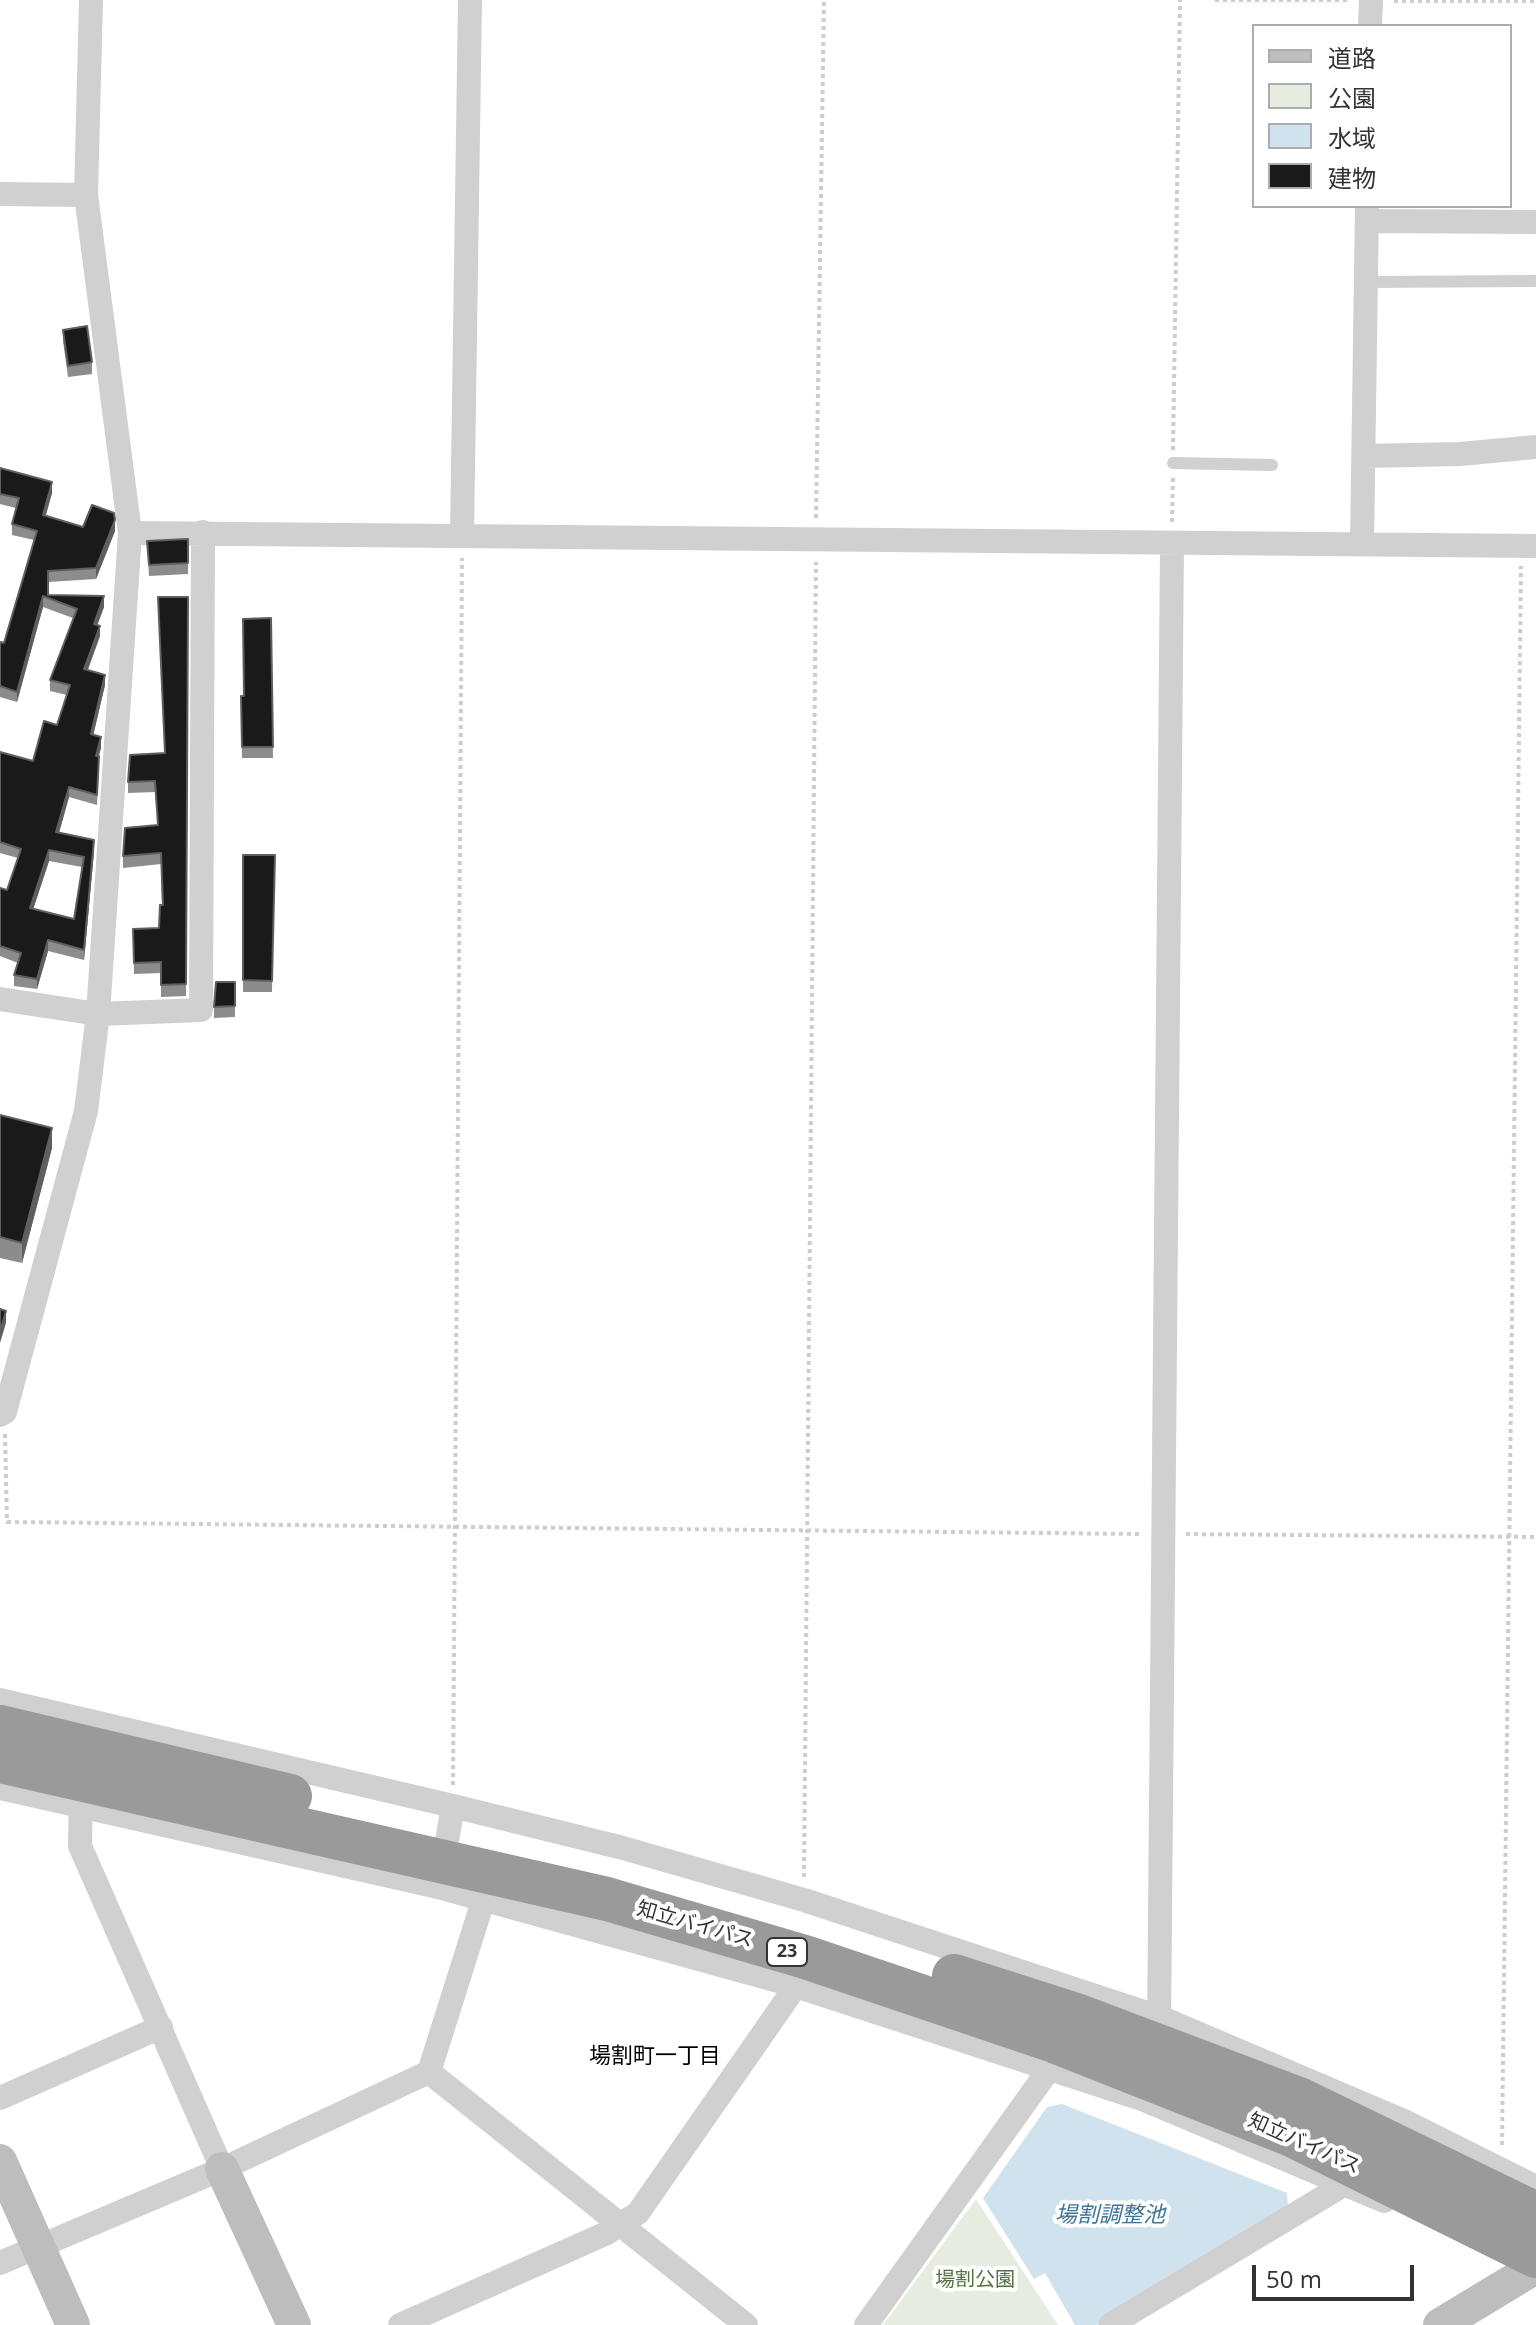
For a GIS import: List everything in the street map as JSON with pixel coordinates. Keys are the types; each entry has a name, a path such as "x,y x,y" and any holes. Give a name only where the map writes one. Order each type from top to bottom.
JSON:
{"highway":[{"name":"知立バイパス","path":"0,1727 619,1874 831,1936 1079,2016 1299,2099 1536,2214"},
{"name":"知立バイパス","path":"0,1761 607,1899 805,1957 1054,2041 1292,2135 1534,2268"}],"street":[{"path":"2,1414 86,1111 98,1014 130,533 86,195 91,0"},
{"path":"462,535 470,0"},
{"path":"1370,24 1371,1"},
{"path":"0,194 86,195"},
{"path":"1362,544 1367,213 1536,222"},
{"path":"1364,456 1460,454 1536,447"},
{"path":"0,999 98,1014 201,1010 203,532"},
{"path":"130,533 1528,546"},
{"path":"1142,2099 1162,2018 1162,1534 1172,545"},
{"path":"0,1700 623,1848 804,1900 1162,2018 1500,2160 1536,2187"},
{"path":"91,1721 78,1805 80,1846 294,2325"},
{"path":"0,1788 438,1887 796,1986 1142,2099 1534,2268"},
{"path":"438,1887 453,1806"},
{"path":"0,2263 222,2169 429,2072 483,1901"},
{"path":"400,2325 621,2225 638,2213 796,1986"},
{"path":"0,2098 161,2027"},
{"path":"866,2325 1050,2068"},
{"path":"429,2072 746,2325"},
{"path":"0,2161 73,2325"},
{"path":"1110,2325 1342,2186"},
{"path":"1440,2325 1534,2268"}],"lane":[{"path":"1366,282 1536,281"},
{"path":"1173,463 1272,465"}],"path":[{"path":"804,1900 824,0"},
{"path":"1172,545 1180,0"},
{"path":"453,1806 462,535"},
{"path":"1500,2160 1528,546"},
{"path":"2,1414 7,1522 1536,1537"}],"green space":[{"name":"場割公園","path":"976,2199 1058,2325 883,2325"}],"water":[{"name":"場割調整池","path":"1062,2104 1287,2193 1288,2207 1096,2325 1075,2325 1045,2273 1034,2279 983,2198 1047,2107"}],"building":[{"path":"87,326 92,362 68,366 63,330"},
{"path":"0,468 52,482 43,515 83,527 92,505 114,513 115,520 96,568 48,571 48,595 104,596 94,624 100,626 84,669 105,675 91,734 101,737 96,756 99,756 97,795 69,787 56,832 94,840 84,950 48,940 37,979 14,975 21,953 0,946 0,888 7,890 21,849 0,842 0,752 33,761 44,721 57,725 70,685 50,680 77,609 43,596 17,692 0,686 0,642 4,643 37,531 12,524 19,498 0,494","holes":["49,850 84,857 74,919 30,908"]},
{"path":"188,539 188,563 149,565 147,541"},
{"path":"158,597 188,597 186,984 161,985 161,962 134,963 133,929 159,928 160,905 163,905 161,853 123,856 125,828 158,825 155,781 128,782 130,755 165,753"},
{"path":"271,618 273,747 242,747 243,619"},
{"path":"243,855 275,855 272,981 243,980"},
{"path":"216,982 235,982 235,1006 214,1007"},
{"path":"0,1115 52,1128 22,1243 0,1237"},
{"path":"0,1309 6,1311 0,1332"}],"district":[{"name":"場割町一丁目","path":"655,2057"}]}
